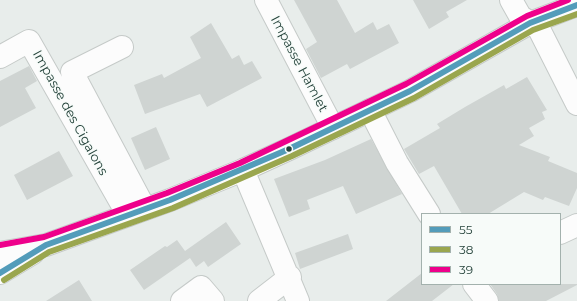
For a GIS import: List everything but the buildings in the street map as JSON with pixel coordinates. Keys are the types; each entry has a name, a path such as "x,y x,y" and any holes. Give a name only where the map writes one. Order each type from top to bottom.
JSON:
{"street":[{"name":"Impasse Hamlet","path":"266,0 333,128"},
{"path":"511,0 520,16 539,29 577,104"},
{"path":"0,253 46,245 243,170 410,90 530,23 577,5"},
{"name":"Impasse des Cigalons","path":"0,57 29,41 136,212"},
{"path":"122,46 72,72 136,212"},
{"path":"370,110 397,163 428,213"},
{"path":"243,170 290,277 298,301"},
{"path":"561,233 577,225"},
{"path":"0,272 46,245"},
{"path":"259,301 290,277"},
{"path":"475,285 487,301"},
{"path":"182,301 201,287 213,301"}],"transit line":[{"name":"39","path":"0,245 44,237 167,193 240,163 406,84 527,16 568,0"},
{"name":"55","path":"0,273 46,245 170,200 289,149 410,91 530,23 577,5"},
{"name":"38","path":"4,280 49,252 173,208 292,156 414,98 533,30 577,14"}]}
